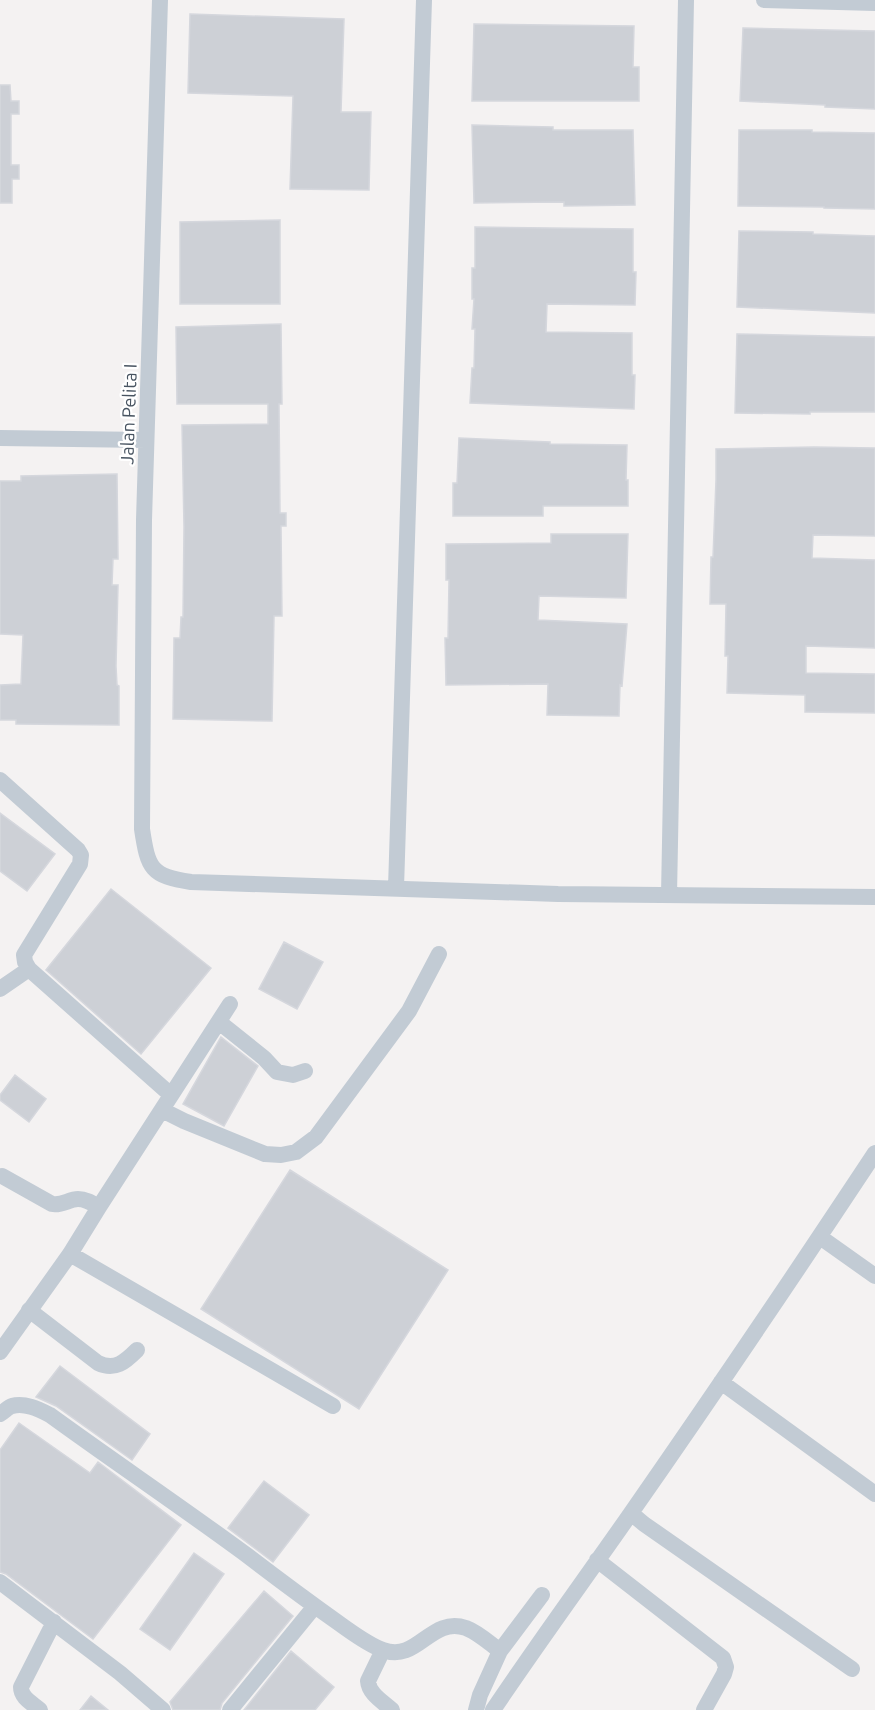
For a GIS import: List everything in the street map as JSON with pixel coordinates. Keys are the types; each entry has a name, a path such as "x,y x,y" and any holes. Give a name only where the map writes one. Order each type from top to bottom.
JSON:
{"street":[{"name":"Jalan Pelita I","path":"160,0 144,544 142,829 151,866 159,874 170,879 191,882 669,895 875,897"},
{"path":"396,888 424,0"},
{"path":"669,895 686,0"},
{"path":"764,0 875,3"},
{"path":"0,438 146,440"},
{"path":"0,780 81,855 80,864 24,955 29,969 184,1121 266,1154 281,1155 296,1152 316,1137 409,1011 439,954"},
{"path":"0,989 29,969"},
{"path":"0,1352 70,1254 230,1004"},
{"path":"219,1022 264,1058 277,1072 293,1075 305,1071"},
{"path":"493,1710 721,1382 875,1153"},
{"path":"2,1176 52,1204 57,1205 79,1199 99,1207"},
{"path":"820,1237 875,1276"},
{"path":"70,1254 333,1406"},
{"path":"29,1310 104,1366 118,1366 126,1362 137,1350"},
{"path":"721,1382 875,1494"},
{"path":"0,1414 12,1406 23,1406 37,1408 51,1415 315,1606 383,1650 396,1653 405,1652 436,1630 446,1626 456,1626 480,1636 500,1651"},
{"path":"631,1512 644,1524 852,1669"},
{"path":"597,1560 723,1658 726,1667 724,1674 704,1710"},
{"path":"0,1582 120,1673 164,1710"},
{"path":"476,1710 480,1695 500,1651 524,1622 542,1595"},
{"path":"230,1710 315,1606"},
{"path":"40,1710 25,1698 21,1686 54,1622"},
{"path":"383,1650 368,1685 370,1691 392,1710"}],"building":[{"path":"190,14 344,19 341,112 371,112 369,190 290,189 293,96 188,93"},
{"path":"474,24 634,26 633,67 639,67 639,101 472,101"},
{"path":"743,28 875,31 875,109 740,101"},
{"path":"0,85 10,85 11,101 19,101 19,114 11,114 11,165 19,165 19,179 12,179 12,203 0,203"},
{"path":"472,125 553,127 553,130 633,130 635,205 564,206 564,202 474,203"},
{"path":"739,130 875,133 875,209 738,206"},
{"path":"280,220 280,304 180,304 180,222"},
{"path":"475,227 633,229 633,272 636,272 635,305 547,304 546,332 632,333 632,375 635,375 634,409 470,403 472,368 474,368 472,268 475,268"},
{"path":"739,231 875,236 875,313 737,307"},
{"path":"281,324 280,513 286,513 286,526 281,526 282,616 274,616 272,721 173,719 174,638 180,638 181,617 183,617 182,425 268,424 268,404 177,404 176,327"},
{"path":"737,334 875,337 875,412 735,413"},
{"path":"459,438 550,442 550,444 627,445 628,506 543,506 543,516 453,516 453,483 457,483"},
{"path":"875,448 875,536 813,535 812,558 875,560 875,648 806,646 806,673 875,674 875,713 805,712 805,695 727,693 726,604 710,604 716,449"},
{"path":"117,474 118,559 113,559 112,585 118,585 116,666 117,685 119,686 119,725 16,724 16,720 0,720 0,685 21,684 23,635 0,634 0,481 21,481 21,476"},
{"path":"551,534 628,534 626,598 539,596 538,620 627,624 619,716 547,715 548,684 446,685 445,638 448,638 449,580 446,580 446,544 551,543"},
{"path":"0,813 55,854 27,891 0,871"},
{"path":"111,889 211,968 141,1054 46,970"},
{"path":"284,942 323,962 297,1009 259,989"},
{"path":"221,1037 258,1066 224,1126 183,1104"},
{"path":"15,1075 46,1099 29,1122 0,1100 0,1095"},
{"path":"290,1170 448,1270 359,1409 201,1309"},
{"path":"60,1366 150,1434 132,1460 56,1406 36,1397"},
{"path":"19,1423 90,1473 98,1462 181,1525 93,1639 6,1574 0,1572 0,1450"},
{"path":"264,1481 309,1515 273,1562 228,1528"},
{"path":"194,1553 224,1574 170,1650 140,1629"},
{"path":"264,1591 293,1616 222,1703 220,1710 173,1710 170,1702"},
{"path":"291,1651 334,1687 315,1710 244,1710"},
{"path":"91,1696 108,1710 80,1710"}]}
